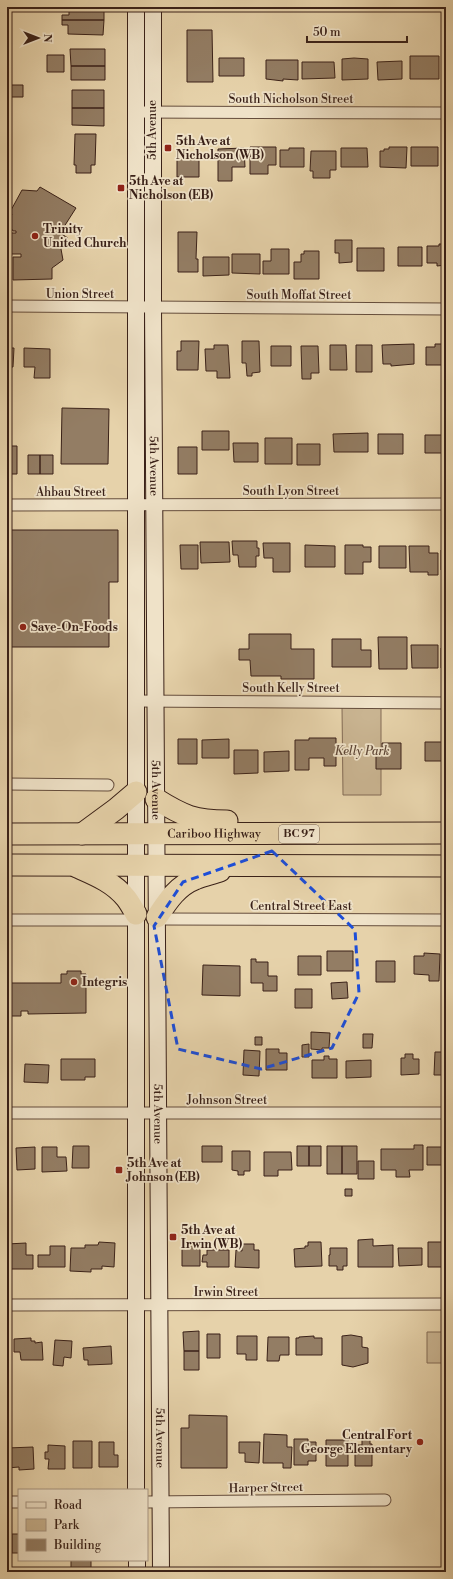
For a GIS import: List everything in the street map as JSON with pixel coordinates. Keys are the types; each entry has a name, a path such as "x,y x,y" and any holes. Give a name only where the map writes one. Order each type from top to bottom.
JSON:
{"highway":[{"path":"82,834 136,792"},
{"path":"156,799 194,819 356,824 444,833"},
{"name":"Cariboo Highway","path":"7,864 73,865 141,853 156,834 444,833"},
{"name":"Cariboo Highway","path":"7,834 82,834 141,853 238,866 446,866"},
{"path":"7,847 141,853"},
{"path":"73,865 99,877 113,886 126,898 136,917"},
{"path":"157,918 172,895 182,887 195,879 238,866"}],"main road":[{"name":"5th Avenue","path":"136,7 136,792 141,853 157,918 159,1305 154,1502 162,1572"},
{"name":"5th Avenue","path":"136,1489 136,917 141,853 156,834 152,112 153,7"},
{"path":"137,1561 137,1572"}],"street":[{"name":"South Nicholson Street","path":"136,112 446,113"},
{"name":"Union Street","path":"7,306 153,307"},
{"name":"South Moffat Street","path":"153,307 446,309"},
{"name":"South Lyon Street","path":"135,504 446,504"},
{"name":"Ahbau Street","path":"7,505 135,504"},
{"name":"South Kelly Street","path":"135,701 446,703"},
{"path":"7,784 108,785"},
{"path":"7,920 136,917"},
{"name":"Central Street East","path":"157,918 446,920"},
{"name":"Johnson Street","path":"7,1113 446,1113"},
{"name":"Irwin Street","path":"7,1305 446,1304"},
{"name":"Harper Street","path":"154,1502 385,1500"},
{"path":"7,1502 18,1502"}],"highlighted area":[{"path":"272,851 355,930 359,993 332,1048 261,1069 178,1049 154,926 183,882"}],"green space":[{"name":"Kelly Park","path":"342,707 381,707 381,795 343,795"},
{"path":"427,1332 446,1332 446,1363 427,1363"}],"building":[{"path":"69,7 104,7 104,20 62,20 62,15 69,15"},
{"path":"62,20 104,20 103,35 68,34 68,25 62,25"},
{"path":"187,30 212,30 213,82 187,82"},
{"path":"70,49 105,49 105,66 71,66"},
{"path":"47,55 64,55 64,72 47,72"},
{"path":"410,56 439,56 439,79 410,79"},
{"path":"219,58 244,58 244,76 219,76"},
{"path":"342,59 368,59 368,79 342,80"},
{"path":"266,60 298,60 298,80 283,79 283,81 266,79"},
{"path":"402,61 402,79 378,80 377,62"},
{"path":"302,62 334,62 335,78 302,79"},
{"path":"71,66 105,66 105,80 71,80"},
{"path":"7,85 23,85 23,97 7,97"},
{"path":"72,90 104,90 104,108 72,108"},
{"path":"72,108 104,108 104,126 72,125"},
{"path":"75,134 96,134 95,165 91,165 91,173 76,173 76,165 74,165"},
{"path":"250,147 276,147 276,165 268,165 268,174 250,174"},
{"path":"389,147 407,147 406,168 380,167 380,151 389,149"},
{"path":"411,147 438,147 438,166 411,166"},
{"path":"244,148 245,167 232,167 232,181 218,181 218,149"},
{"path":"289,148 304,148 304,167 280,167 280,150 289,150"},
{"path":"341,148 367,148 368,167 341,167"},
{"path":"442,150 446,150 446,168 442,168"},
{"path":"311,151 336,151 336,170 330,170 330,178 313,178 313,171 310,171"},
{"path":"177,155 199,155 199,177 177,177"},
{"name":"Trinity United Church","path":"40,187 76,208 60,233 68,238 63,242 61,249 63,260 52,268 52,279 13,280 13,257 21,257 21,254 7,254 7,233 16,233 16,231 13,231 8,223 12,214 10,212 22,190 37,191"},
{"path":"178,232 197,232 196,259 198,259 198,272 178,272"},
{"path":"335,240 352,240 352,262 339,263 339,253 335,253"},
{"path":"439,244 446,244 446,265 437,266 437,263 427,263 427,246 439,246"},
{"path":"398,247 422,247 422,266 398,266"},
{"path":"357,248 384,248 384,271 357,271"},
{"path":"271,249 289,249 289,274 263,274 263,261 271,261"},
{"path":"304,251 319,251 319,279 294,279 294,262 301,262 301,254 304,254"},
{"path":"232,254 260,254 260,274 232,273"},
{"path":"203,257 229,257 229,275 203,276"},
{"path":"181,341 199,341 198,370 177,370 177,351 181,351"},
{"path":"242,341 259,341 260,372 252,373 252,376 247,376 246,363 242,363"},
{"path":"414,344 414,364 391,366 391,364 383,364 382,345"},
{"path":"435,344 446,344 446,365 426,365 426,347 435,347"},
{"path":"214,345 228,345 230,378 217,378 217,371 206,371 205,349 214,349"},
{"path":"330,345 346,345 347,370 330,370"},
{"path":"356,345 372,345 372,372 356,372"},
{"path":"271,346 291,346 291,366 271,366"},
{"path":"301,346 318,346 319,373 311,373 311,379 302,379"},
{"path":"7,348 14,348 13,367 7,367"},
{"path":"24,348 50,349 50,378 34,378 35,367 24,367"},
{"path":"62,408 109,409 108,464 61,464"},
{"path":"202,431 229,431 229,450 202,450"},
{"path":"368,433 368,452 334,452 333,434"},
{"path":"378,434 403,434 403,454 378,454"},
{"path":"425,435 446,435 446,453 425,453"},
{"path":"265,438 292,438 292,464 265,464"},
{"path":"233,443 258,443 258,462 234,462"},
{"path":"297,444 320,444 320,465 297,465"},
{"path":"7,446 17,446 17,474 7,474"},
{"path":"178,447 197,447 197,474 178,474"},
{"path":"28,455 40,455 40,474 28,474"},
{"path":"40,455 53,455 53,474 40,474"},
{"path":"7,530 118,530 118,582 109,582 109,647 7,647"},
{"path":"232,541 257,541 259,556 256,556 256,567 239,567 238,555 233,555"},
{"path":"200,542 229,542 230,562 201,563"},
{"path":"263,543 290,543 290,572 273,572 273,558 264,558"},
{"path":"180,545 198,545 198,569 181,569"},
{"path":"305,545 335,546 335,567 305,567"},
{"path":"345,545 363,545 363,547 371,547 371,562 363,562 363,574 345,574"},
{"path":"379,546 406,546 406,568 379,568"},
{"path":"409,546 429,546 429,553 438,553 438,575 428,575 428,572 410,572"},
{"path":"441,550 446,550 446,570 441,570"},
{"path":"249,634 291,634 291,649 314,649 314,679 281,679 281,676 251,676 250,660 239,660 239,649 249,649"},
{"path":"378,637 407,637 407,669 379,669"},
{"path":"332,639 361,639 361,650 371,650 371,667 332,667"},
{"path":"411,645 438,645 438,668 412,668"},
{"path":"441,648 446,648 446,668 441,668"},
{"path":"309,738 336,738 336,766 324,766 324,758 309,758 309,770 295,770 295,740 309,740"},
{"path":"178,739 197,739 197,764 178,764"},
{"path":"229,739 229,758 202,758 202,740"},
{"path":"425,742 446,742 446,761 425,761"},
{"path":"382,743 401,743 401,769 376,769 376,751 382,751"},
{"path":"234,750 258,750 258,773 234,774"},
{"path":"289,751 289,771 264,772 264,752"},
{"path":"327,951 353,951 353,971 327,971"},
{"path":"424,953 440,954 439,981 429,981 429,975 414,974 414,956 424,956"},
{"path":"444,954 446,954 446,967 444,967"},
{"path":"298,956 321,956 321,975 298,975"},
{"path":"251,959 256,959 256,962 268,962 268,976 277,976 277,991 263,991 263,983 251,983"},
{"path":"376,961 395,961 395,982 376,982"},
{"path":"203,965 240,966 240,996 202,995"},
{"path":"67,971 81,971 81,974 86,974 86,1013 28,1014 28,1011 21,1011 21,1016 7,1016 7,983 61,983 61,974 67,974"},
{"path":"347,982 348,998 332,999 331,983"},
{"path":"295,989 312,989 312,1008 295,1008"},
{"path":"311,1032 330,1033 329,1048 322,1048 322,1050 311,1049"},
{"path":"363,1034 373,1034 372,1048 363,1048"},
{"path":"255,1037 262,1037 262,1045 255,1045"},
{"path":"309,1044 309,1057 302,1057 302,1045"},
{"path":"266,1049 279,1049 279,1053 287,1053 287,1070 266,1070"},
{"path":"244,1050 260,1051 259,1076 243,1075"},
{"path":"435,1052 446,1052 446,1075 434,1075"},
{"path":"405,1054 413,1054 413,1059 419,1059 419,1074 401,1075 401,1058 405,1058"},
{"path":"324,1056 329,1056 329,1059 337,1059 337,1078 312,1078 312,1060 324,1060"},
{"path":"61,1059 95,1059 95,1077 85,1077 85,1080 61,1080"},
{"path":"371,1060 371,1077 346,1078 346,1061"},
{"path":"25,1064 49,1065 48,1083 24,1082"},
{"path":"414,1145 423,1145 423,1170 409,1170 410,1177 396,1177 396,1170 381,1170 381,1149 414,1149"},
{"path":"73,1146 89,1146 89,1168 72,1168"},
{"path":"202,1146 222,1146 222,1162 202,1162"},
{"path":"297,1146 309,1146 309,1166 297,1166"},
{"path":"309,1146 321,1146 321,1166 309,1166"},
{"path":"327,1146 342,1146 342,1174 327,1174"},
{"path":"342,1146 357,1146 357,1174 342,1174"},
{"path":"35,1147 35,1169 17,1170 16,1148"},
{"path":"42,1147 57,1147 57,1157 66,1157 67,1171 42,1172"},
{"path":"427,1147 446,1147 446,1165 427,1165"},
{"path":"232,1151 250,1151 250,1171 244,1171 244,1175 238,1175 238,1171 232,1170"},
{"path":"264,1152 291,1152 292,1170 278,1170 278,1176 264,1176"},
{"path":"358,1161 374,1161 374,1179 358,1179"},
{"path":"345,1189 352,1189 352,1196 345,1196"},
{"path":"373,1239 373,1246 393,1245 393,1267 358,1267 358,1240"},
{"path":"99,1242 115,1243 114,1267 102,1266 102,1269 91,1269 91,1272 70,1271 71,1248 85,1248 85,1245 98,1245"},
{"path":"182,1242 200,1242 200,1266 182,1266"},
{"path":"308,1242 321,1242 322,1266 295,1267 294,1249 305,1248 305,1246 308,1246"},
{"path":"428,1242 446,1242 446,1267 428,1267"},
{"path":"26,1243 26,1255 33,1255 33,1269 7,1269 7,1244"},
{"path":"242,1244 254,1244 254,1250 259,1250 259,1268 235,1267 236,1250 242,1251"},
{"path":"50,1246 65,1246 65,1267 38,1267 38,1255 50,1255"},
{"path":"330,1248 347,1248 347,1266 343,1266 343,1270 337,1270 337,1266 329,1266"},
{"path":"398,1248 422,1248 422,1265 399,1266"},
{"path":"207,1250 229,1250 229,1267 207,1267 207,1262 202,1262 203,1255 207,1255"},
{"path":"199,1331 199,1351 184,1351 183,1332"},
{"path":"207,1334 220,1334 220,1358 207,1358"},
{"path":"351,1335 362,1337 362,1347 368,1348 368,1363 353,1367 342,1365 342,1336"},
{"path":"237,1336 257,1336 257,1360 246,1360 246,1354 237,1354"},
{"path":"314,1336 314,1338 322,1338 322,1355 296,1355 296,1338"},
{"path":"268,1337 289,1337 289,1355 280,1355 279,1361 267,1361"},
{"path":"31,1338 31,1341 35,1341 35,1343 42,1342 43,1360 21,1360 20,1352 14,1352 14,1339"},
{"path":"55,1340 72,1341 71,1358 64,1357 63,1366 53,1365"},
{"path":"111,1346 112,1364 88,1365 88,1360 84,1360 83,1348"},
{"path":"184,1351 199,1351 199,1370 184,1370"},
{"path":"189,1415 227,1416 227,1468 181,1468 181,1428 189,1428"},
{"path":"264,1434 287,1435 287,1447 292,1447 291,1468 283,1468 283,1463 263,1463"},
{"path":"294,1439 308,1439 308,1442 316,1442 316,1461 308,1461 308,1465 294,1465"},
{"path":"362,1439 370,1439 370,1444 372,1444 372,1466 355,1466 355,1445 362,1445"},
{"path":"326,1440 348,1440 348,1466 326,1466"},
{"path":"73,1441 92,1441 92,1468 73,1468"},
{"path":"99,1442 114,1442 114,1455 118,1455 118,1467 99,1467"},
{"path":"239,1442 260,1442 259,1463 245,1462 245,1453 239,1453"},
{"path":"48,1445 65,1446 65,1469 48,1469 49,1459 45,1459 45,1452 48,1452"},
{"path":"33,1447 34,1469 19,1470 19,1467 7,1468 7,1448"},
{"path":"12,1534 18,1534 18,1553 12,1553"},
{"path":"71,1561 91,1561 91,1570 71,1570"}],"place":[{"name":"5th Ave at Nicholson (WB)","path":"168,148"},
{"name":"5th Ave at Nicholson (EB)","path":"121,188"},
{"name":"Trinity United Church","path":"35,236"},
{"name":"Save-On-Foods","path":"23,627"},
{"name":"Integris","path":"74,982"},
{"name":"5th Ave at Johnson (EB)","path":"119,1170"},
{"name":"5th Ave at Irwin (WB)","path":"173,1237"},
{"name":"Central Fort George Elementary","path":"420,1442"}]}
